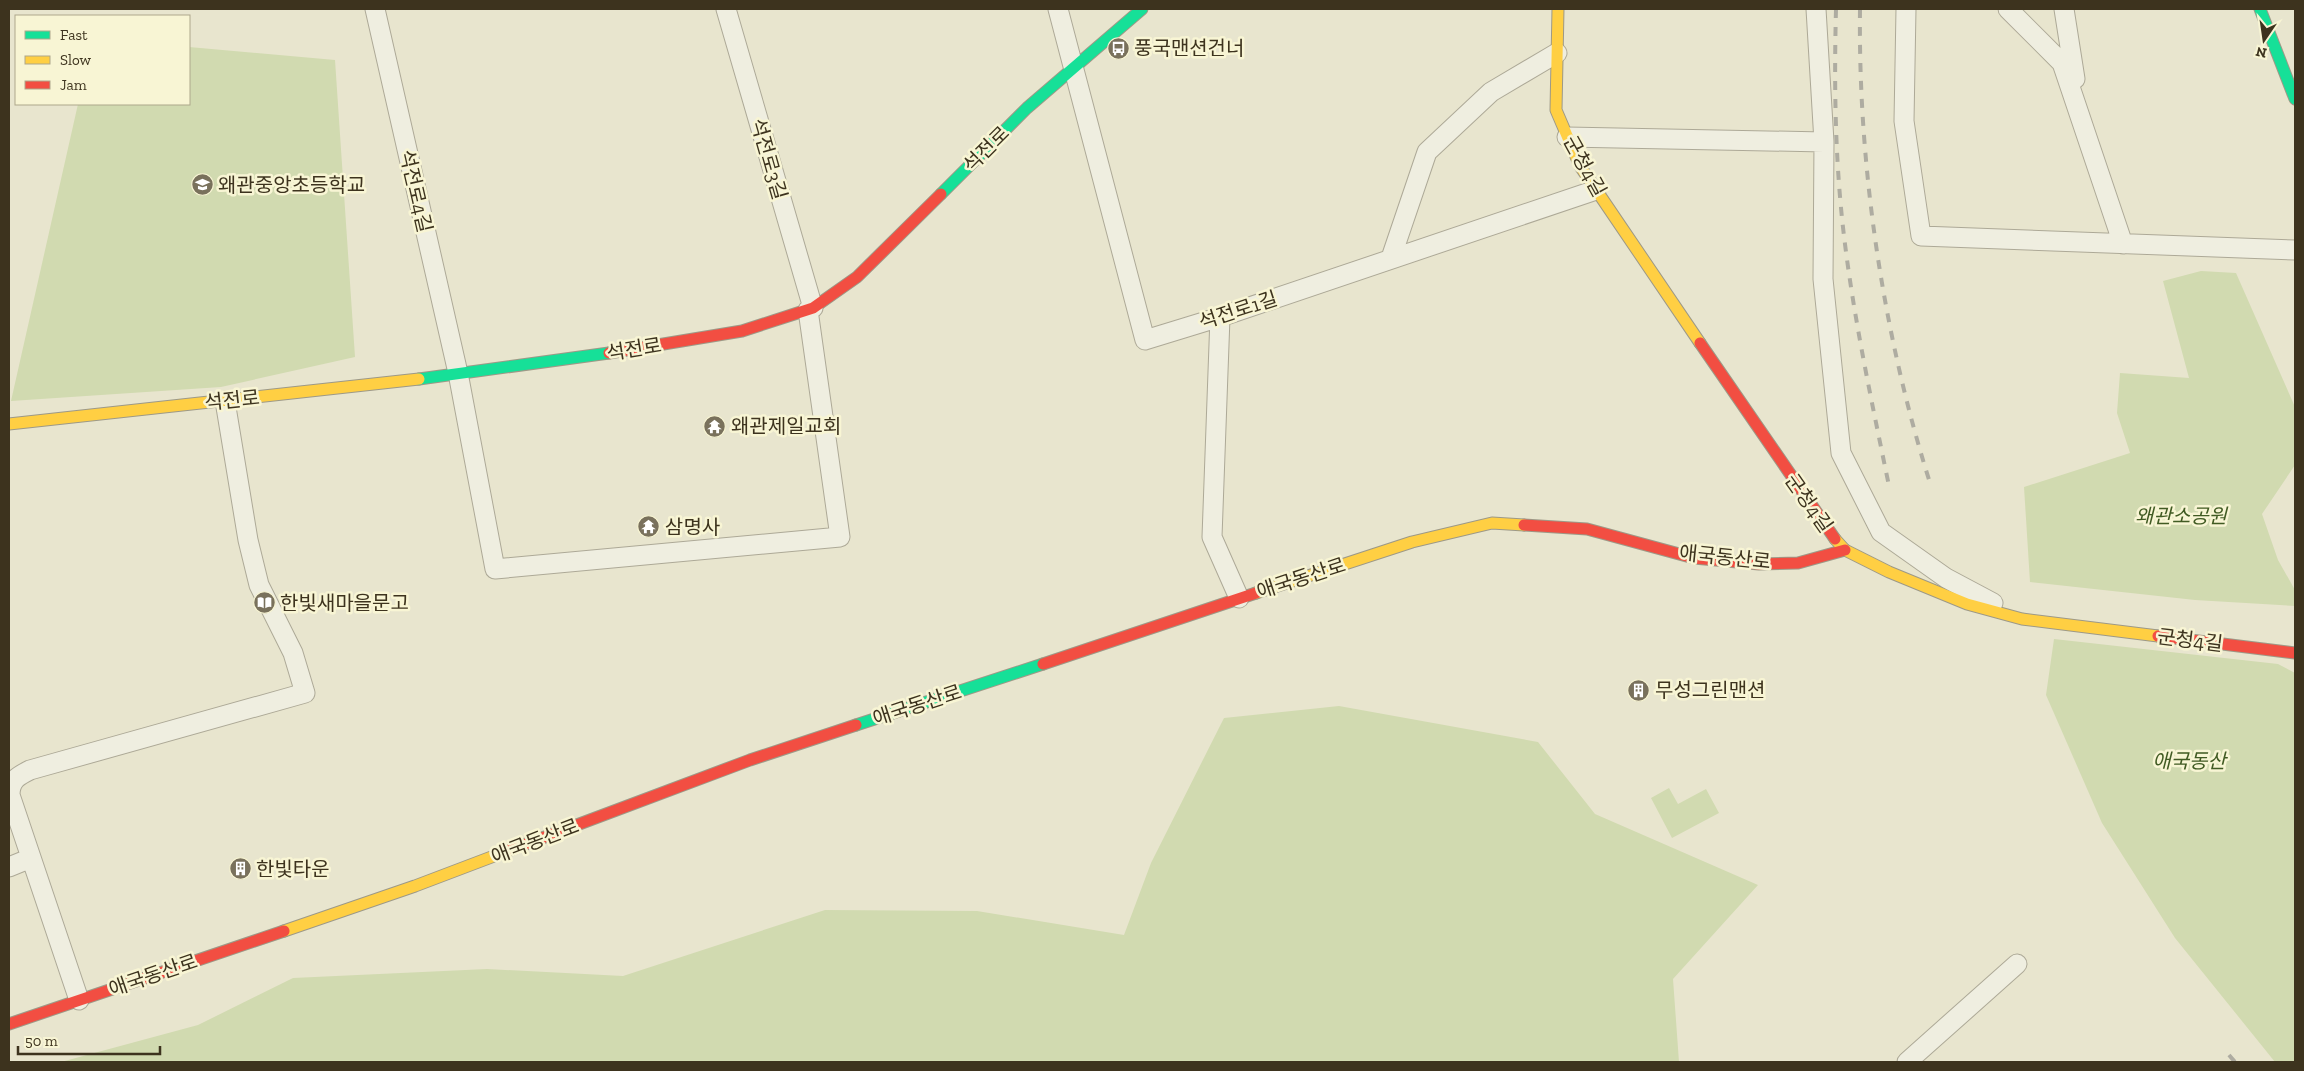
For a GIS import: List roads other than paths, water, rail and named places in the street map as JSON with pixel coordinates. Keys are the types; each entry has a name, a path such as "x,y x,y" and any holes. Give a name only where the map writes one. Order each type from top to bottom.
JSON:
{"street":[{"name":"석전로4길","path":"375,9 458,373 495,569 840,537 810,309"},
{"name":"석전로3길","path":"726,9 810,309"},
{"path":"1058,9 1074,68"},
{"name":"석전로","path":"9,424 226,401 602,354 742,331 810,309 857,276 1027,108 1142,9"},
{"name":"군청4길","path":"1558,9 1556,110 1580,166 1824,526 1845,550 1888,572 1966,604 2022,619 2295,653"},
{"path":"1816,9 1824,142 1823,279 1841,453 1881,532 1946,578 2022,619"},
{"path":"1906,9 1904,121 1921,236 2295,250"},
{"path":"2008,9 2062,64 2123,244"},
{"path":"2064,9 2081,119"},
{"path":"2260,9 2295,99"},
{"path":"1391,258 1427,152 1491,92 1557,52"},
{"name":"석전로1길","path":"1074,68 1145,340 1220,317 1596,190"},
{"path":"1567,137 1824,142"},
{"path":"1220,317 1212,537 1239,598"},
{"path":"79,1000 10,795 10,787 14,779 30,770 306,693 293,653 260,585 248,540 226,401"},
{"name":"애국동산로","path":"9,1024 415,886 750,760 1412,542 1492,523 1587,529 1694,558 1759,564 1798,563 1845,550"},
{"path":"9,867 31,858"},
{"path":"1907,1062 2017,964"}],"railway":[{"path":"1836,9 1836,122 1844,236 1858,330 1889,486"},
{"path":"1860,9 1864,129 1877,250 1899,370 1931,486"},
{"path":"2229,1055 2235,1062"}],"place":[{"name":"풍국맨션건너","path":"1118,48"},
{"name":"왜관중앙초등학교","path":"202,185"},
{"name":"왜관제일교회","path":"715,426"},
{"name":"삼명사","path":"649,527"},
{"name":"한빛새마을문고","path":"264,603"},
{"name":"무성그린맨션","path":"1639,690"},
{"name":"한빛타운","path":"240,869"}],"park label":[{"name":"왜관소공원","path":"2181,516"},
{"name":"애국동산","path":"2189,761"}]}
